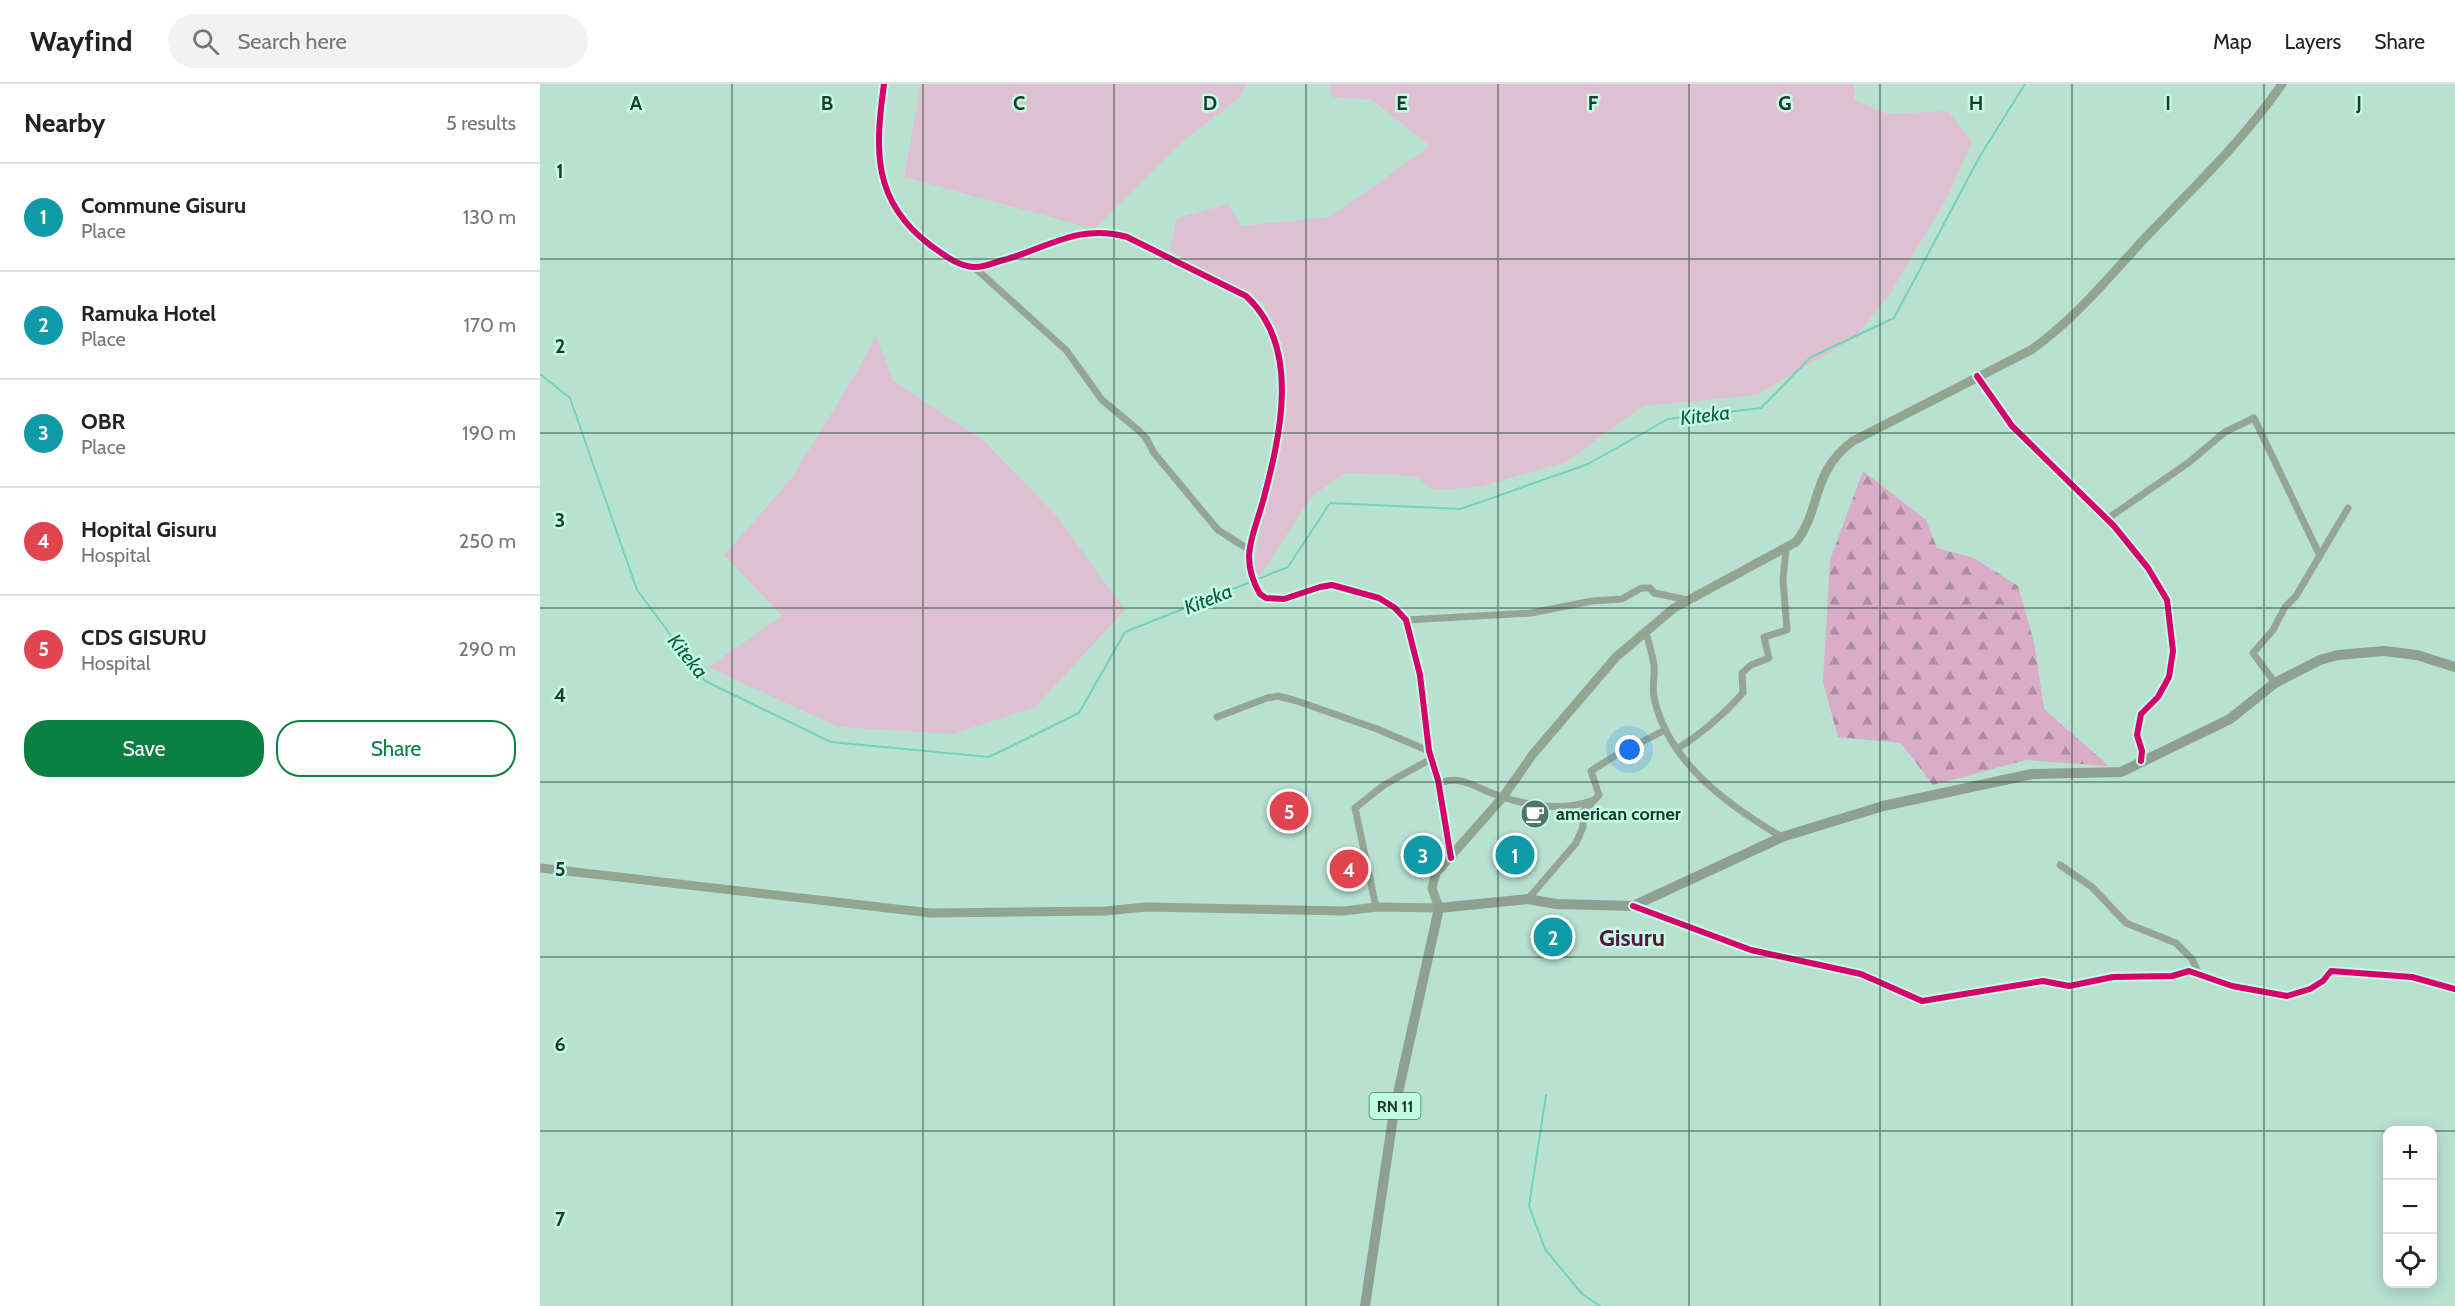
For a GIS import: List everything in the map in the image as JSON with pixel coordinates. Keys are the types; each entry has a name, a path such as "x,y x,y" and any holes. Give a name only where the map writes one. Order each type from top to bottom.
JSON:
{"main road":[{"path":"1439,908 1432,881 1436,873 1503,797 1533,754 1616,657 1674,608 1796,542 1803,533 1823,475 1842,449 1869,432 2031,350 2053,335 2231,148 2282,84"},
{"path":"540,868 663,884 770,893 931,913 1105,911 1146,907 1344,911 1376,906 1439,908 1528,899 1556,904 1633,906 1782,837 1883,806 2010,777 2032,774 2115,773 2128,770 2141,761 2230,719 2275,683 2295,671 2338,655 2384,651 2417,655 2455,667"},
{"name":"RN 11","path":"1365,1306 1394,1111 1439,908"}],"street":[{"path":"884,84 880,156 882,178 891,203 904,221 949,259 975,268 1066,350 1102,400 1146,438 1154,453 1218,530 1248,549"},
{"path":"975,268 1073,235 1110,232 1127,237 1246,296 1261,309 1270,325 1279,356 1282,396 1273,460 1248,549 1253,582 1260,594 1266,598 1284,599 1332,585 1379,598 1395,608 1406,620 1420,675 1430,755 1438,780 1450,858"},
{"path":"1977,376 2012,426 2107,519 2148,568 2167,600 2173,651 2169,677 2158,698 2141,714 2137,735 2142,751 2141,761"},
{"path":"2107,519 2188,462 2225,432 2254,418 2320,556"},
{"path":"2275,683 2253,652 2273,630 2285,607 2296,596 2348,508"},
{"path":"1677,749 1698,736 1721,717 1743,693 1742,673 1751,665 1769,658 1764,637 1787,630 1783,580 1786,548"},
{"path":"1406,620 1531,613 1592,601 1622,599 1641,588 1650,588 1654,593 1688,600"},
{"path":"1646,633 1654,666 1653,696 1665,730 1677,749 1702,777 1735,808 1782,837"},
{"path":"1217,717 1278,696 1297,700 1377,729 1430,755"},
{"path":"1528,899 1576,843 1583,827 1583,812 1599,795 1591,771 1616,755 1665,730"},
{"path":"1376,906 1355,808 1384,785 1430,755"},
{"path":"1438,780 1442,782 1452,779 1463,780 1503,797 1549,807 1584,804 1597,799"},
{"path":"2060,865 2092,887 2126,923 2176,943 2192,959 2199,974"},
{"path":"1633,906 1750,950 1861,974 1922,1001 2043,981 2069,986 2113,977 2172,976 2189,971 2232,986 2287,996 2310,989 2323,981 2331,970 2412,977 2455,989"}],"shaded area":[{"path":"921,84 1247,84 1240,97 1177,146 1094,229 904,177"},
{"path":"1330,84 1854,84 1854,100 1888,114 1948,111 1972,142 1947,197 1890,294 1854,338 1757,395 1643,406 1566,462 1479,487 1435,490 1414,476 1345,473 1312,496 1261,574 1252,572 1272,471 1280,346 1264,303 1170,251 1177,218 1228,204 1241,226 1330,217 1430,146 1372,100 1332,97"},
{"path":"876,336 893,381 983,440 1055,514 1125,610 1035,707 953,734 838,727 708,667 782,616 724,555 791,479 855,375"}],"green space":[{"path":"1863,471 1926,520 1937,548 1974,558 2018,586 2034,642 2044,709 2109,766 2026,760 1933,785 1901,743 1838,737 1823,682 1830,560"}],"waterway":[{"name":"Kiteka","path":"540,374 570,398 637,590 705,681 831,742 989,757 1079,713 1125,632 1288,567 1330,503 1461,509 1588,464 1668,419 1761,408 1811,357 1894,318 1980,156 2025,84"},
{"path":"1546,1095 1529,1206 1545,1249 1582,1294 1600,1306"}],"cycle path":[{"path":"884,84 879,152 888,192 897,211 911,228 950,259 968,266 980,267 1077,235 1093,233 1127,237 1246,296 1264,317 1275,341 1282,394 1275,449 1250,548 1250,569 1254,581 1260,594 1266,598 1284,599 1332,585 1379,598 1395,608 1406,620 1420,675 1429,751 1438,780 1451,858"},
{"path":"1977,376 2012,426 2114,526 2148,568 2167,600 2173,651 2169,677 2158,697 2141,714 2137,735 2142,751 2141,761"},
{"path":"1633,906 1751,950 1861,974 1922,1001 2043,981 2069,986 2113,977 2172,976 2189,971 2232,986 2287,996 2310,989 2323,981 2331,971 2412,977 2455,989"}],"place":[{"name":"CDS GISURU","path":"1289,811"},
{"name":"american corner","path":"1535,814"},
{"name":"OBR","path":"1423,855"},
{"name":"Commune Gisuru","path":"1515,855"},
{"name":"Hopital Gisuru","path":"1349,869"},
{"name":"Ramuka Hotel","path":"1553,937"}],"district":[{"name":"Gisuru","path":"1632,937"}]}
